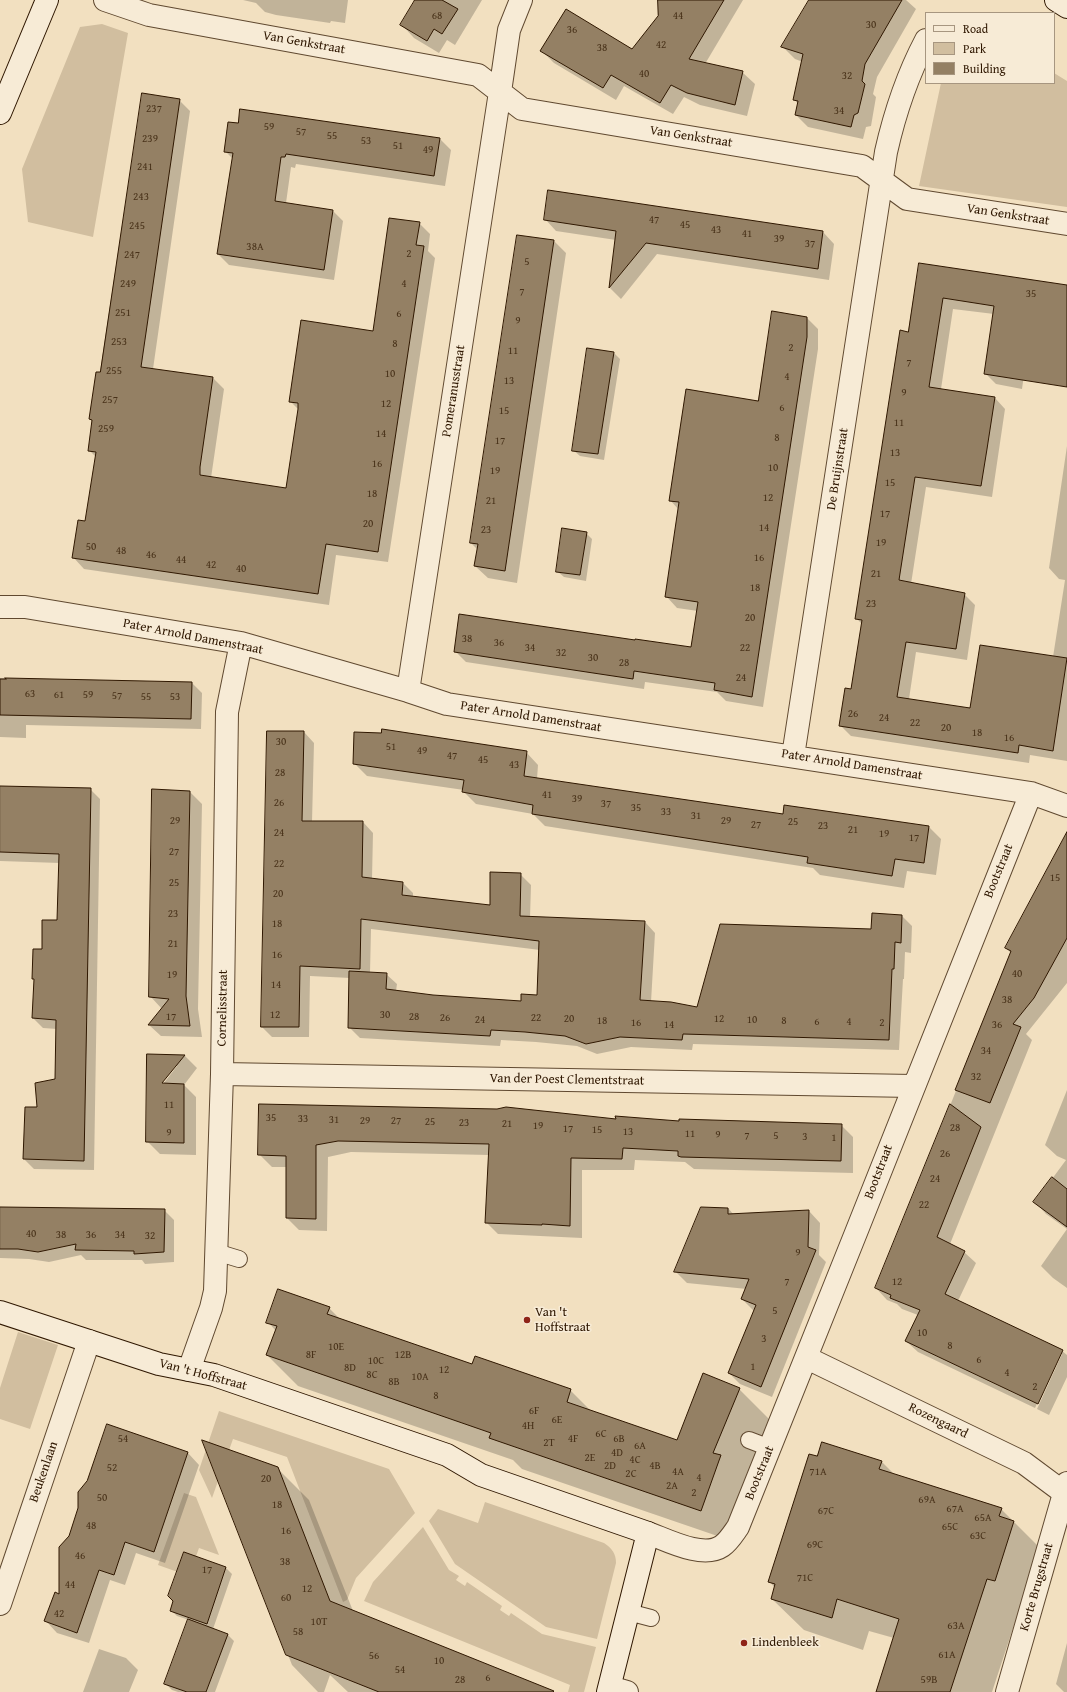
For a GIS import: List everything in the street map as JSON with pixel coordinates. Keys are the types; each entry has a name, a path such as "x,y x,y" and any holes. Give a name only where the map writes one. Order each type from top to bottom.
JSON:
{"street":[{"path":"0,113 46,0"},
{"name":"Van Genkstraat","path":"105,0 149,15 478,75 522,109 862,166 907,199 1067,224"},
{"path":"500,92 508,30 521,0"},
{"path":"1056,0 1067,7"},
{"path":"883,181 886,152 901,96 908,77 925,42"},
{"name":"Pomeranusstraat","path":"408,691 500,92"},
{"name":"De Bruijnstraat","path":"793,756 883,181"},
{"name":"Pater Arnold Damenstraat","path":"0,607 25,607 241,643 408,691 447,704 1031,793 1067,806"},
{"name":"Cornelisstraat","path":"189,1370 214,1299 222,1074 227,712 241,643"},
{"name":"Bootstraat","path":"721,1547 731,1538 738,1527 807,1358 913,1086 1031,793"},
{"name":"Van der Poest Clementstraat","path":"222,1074 913,1086"},
{"name":"Van 't Hoffstraat","path":"0,1312 159,1364 225,1379 447,1455 481,1475 695,1550 708,1551 721,1547"},
{"name":"Beukenlaan","path":"0,1604 89,1341"},
{"name":"Rozengaard","path":"807,1358 1024,1462 1066,1490"},
{"name":"Korte Brugstraat","path":"1007,1692 1066,1490"},
{"path":"615,1690 628,1612 648,1533"}],"lane":[{"path":"216,1252 239,1259"},
{"path":"749,1440 770,1448"},
{"path":"628,1612 651,1618"}],"green space":[{"path":"102,24 128,33 93,237 28,222 22,169 80,27"},
{"path":"1055,74 1067,81 1067,207 919,186 941,84 1055,84"},
{"path":"18,1332 58,1345 30,1429 0,1419 0,1388"},
{"path":"219,1411 389,1469 415,1513 356,1578 347,1600 343,1602 287,1457 233,1439 212,1498 199,1470"},
{"path":"184,1493 196,1497 219,1555 199,1548 189,1576 158,1565"},
{"path":"485,1502 604,1543 611,1549 616,1563 597,1639 546,1627 455,1564 429,1521 438,1509 478,1523"},
{"path":"423,1527 449,1570 459,1576 456,1580 465,1586 467,1582 502,1606 500,1610 509,1616 511,1613 542,1634 596,1647 584,1692 568,1692 570,1685 364,1601 373,1582"}],"building":[{"path":"415,0 442,0 458,9 442,34 434,29 427,41 400,25"},
{"path":"658,0 724,0 689,59 743,71 735,105 687,93 671,85 660,103 611,75 603,88 540,51 566,9 632,49 658,16"},
{"path":"809,0 902,0 865,64 862,81 865,84 858,113 854,115 851,127 795,115 798,101 793,100 803,54 781,47"},
{"path":"142,93 180,99 141,367 213,377 200,475 286,488 298,409 298,403 289,402 301,320 373,331 389,218 420,222 416,245 424,246 378,552 326,544 318,594 72,558 78,520 85,521 96,452 88,451 92,420 89,419 96,372 100,372"},
{"path":"240,109 440,138 434,176 286,154 285,157 281,157 275,201 333,210 324,270 217,254 233,153 224,152 228,122 238,123"},
{"path":"548,190 823,231 818,269 646,243 609,288 616,231 544,220"},
{"path":"517,235 554,240 505,571 474,566 478,544 470,543"},
{"path":"919,263 1067,285 1067,387 984,374 994,306 943,298 929,387 995,397 987,449 981,486 915,477 899,580 965,593 956,649 906,642 897,697 970,708 980,645 1067,658 1053,751 1019,745 1018,753 839,726 845,688 851,689 862,620 855,619 900,330 908,332"},
{"path":"772,311 807,317 807,337 752,697 714,690 715,683 634,671 633,679 454,652 459,614 691,647 698,602 665,597 679,502 669,501 686,389 758,401"},
{"path":"587,348 614,352 598,454 572,451"},
{"path":"562,528 587,532 580,575 556,572"},
{"path":"5,678 192,682 191,719 0,715 0,679 6,679"},
{"path":"382,729 527,751 524,776 783,814 784,805 929,826 924,863 895,859 892,876 807,863 808,857 532,814 533,805 462,792 464,780 353,764 354,732 381,733"},
{"path":"267,731 304,731 302,821 363,821 362,877 403,882 402,895 490,905 490,872 521,873 520,916 645,921 640,1000 671,1002 697,1007 720,924 871,929 872,913 902,915 901,943 895,942 894,969 892,969 889,1040 683,1034 682,1040 620,1037 586,1044 565,1036 525,1032 491,1030 490,1036 348,1028 349,971 387,973 386,989 433,995 521,1001 521,994 537,995 539,941 361,919 360,969 300,966 299,1027 261,1027"},
{"path":"0,786 91,788 84,1161 23,1159 25,1107 37,1107 35,1083 55,1079 56,1020 32,1018 34,979 32,979 33,949 42,949 42,920 57,920 59,854 0,852"},
{"path":"152,789 190,791 186,996 190,1026 148,1025 169,999 149,997"},
{"path":"1067,832 1067,938 1034,998 1013,1024 1021,1027 990,1103 955,1090 1011,951 1005,948"},
{"path":"147,1054 185,1055 162,1083 184,1084 184,1143 146,1142"},
{"path":"259,1104 497,1109 506,1107 616,1119 615,1116 679,1121 679,1119 842,1124 841,1161 681,1157 678,1156 678,1151 623,1148 622,1159 571,1158 570,1226 485,1223 489,1144 338,1141 316,1145 316,1219 286,1218 286,1156 258,1155"},
{"path":"950,1104 981,1127 937,1237 965,1251 945,1294 1063,1350 1038,1404 905,1341 920,1310 890,1298 891,1295 875,1288"},
{"path":"1052,1177 1067,1189 1067,1227 1033,1202"},
{"path":"0,1207 165,1209 164,1252 134,1254 134,1251 75,1250 76,1244 38,1252 18,1249 0,1249"},
{"path":"701,1207 728,1208 728,1214 809,1210 808,1247 816,1250 761,1387 728,1373 756,1305 741,1299 749,1279 674,1272"},
{"path":"278,1289 330,1307 327,1314 472,1364 475,1356 571,1389 567,1402 677,1440 703,1373 740,1388 713,1453 721,1455 701,1511 489,1438 491,1433 266,1355 277,1326 266,1323"},
{"path":"107,1424 188,1452 154,1552 125,1542 114,1575 99,1570 77,1633 44,1621 55,1592 59,1594 59,1547 69,1536 78,1508 78,1492 87,1481"},
{"path":"202,1440 278,1467 330,1601 554,1691 379,1692 286,1655"},
{"path":"822,1442 882,1461 879,1469 1002,1508 999,1516 1014,1521 995,1581 987,1579 950,1692 876,1692 899,1619 837,1599 832,1618 771,1599 775,1584 768,1582 809,1454 817,1456"},
{"path":"184,1552 226,1567 207,1624 170,1611 173,1601 168,1596"},
{"path":"188,1619 228,1634 206,1692 187,1692 164,1684"}],"place":[{"name":"Van 't Hoffstraat","path":"527,1320"},
{"name":"Lindenbleek","path":"744,1643"}]}
